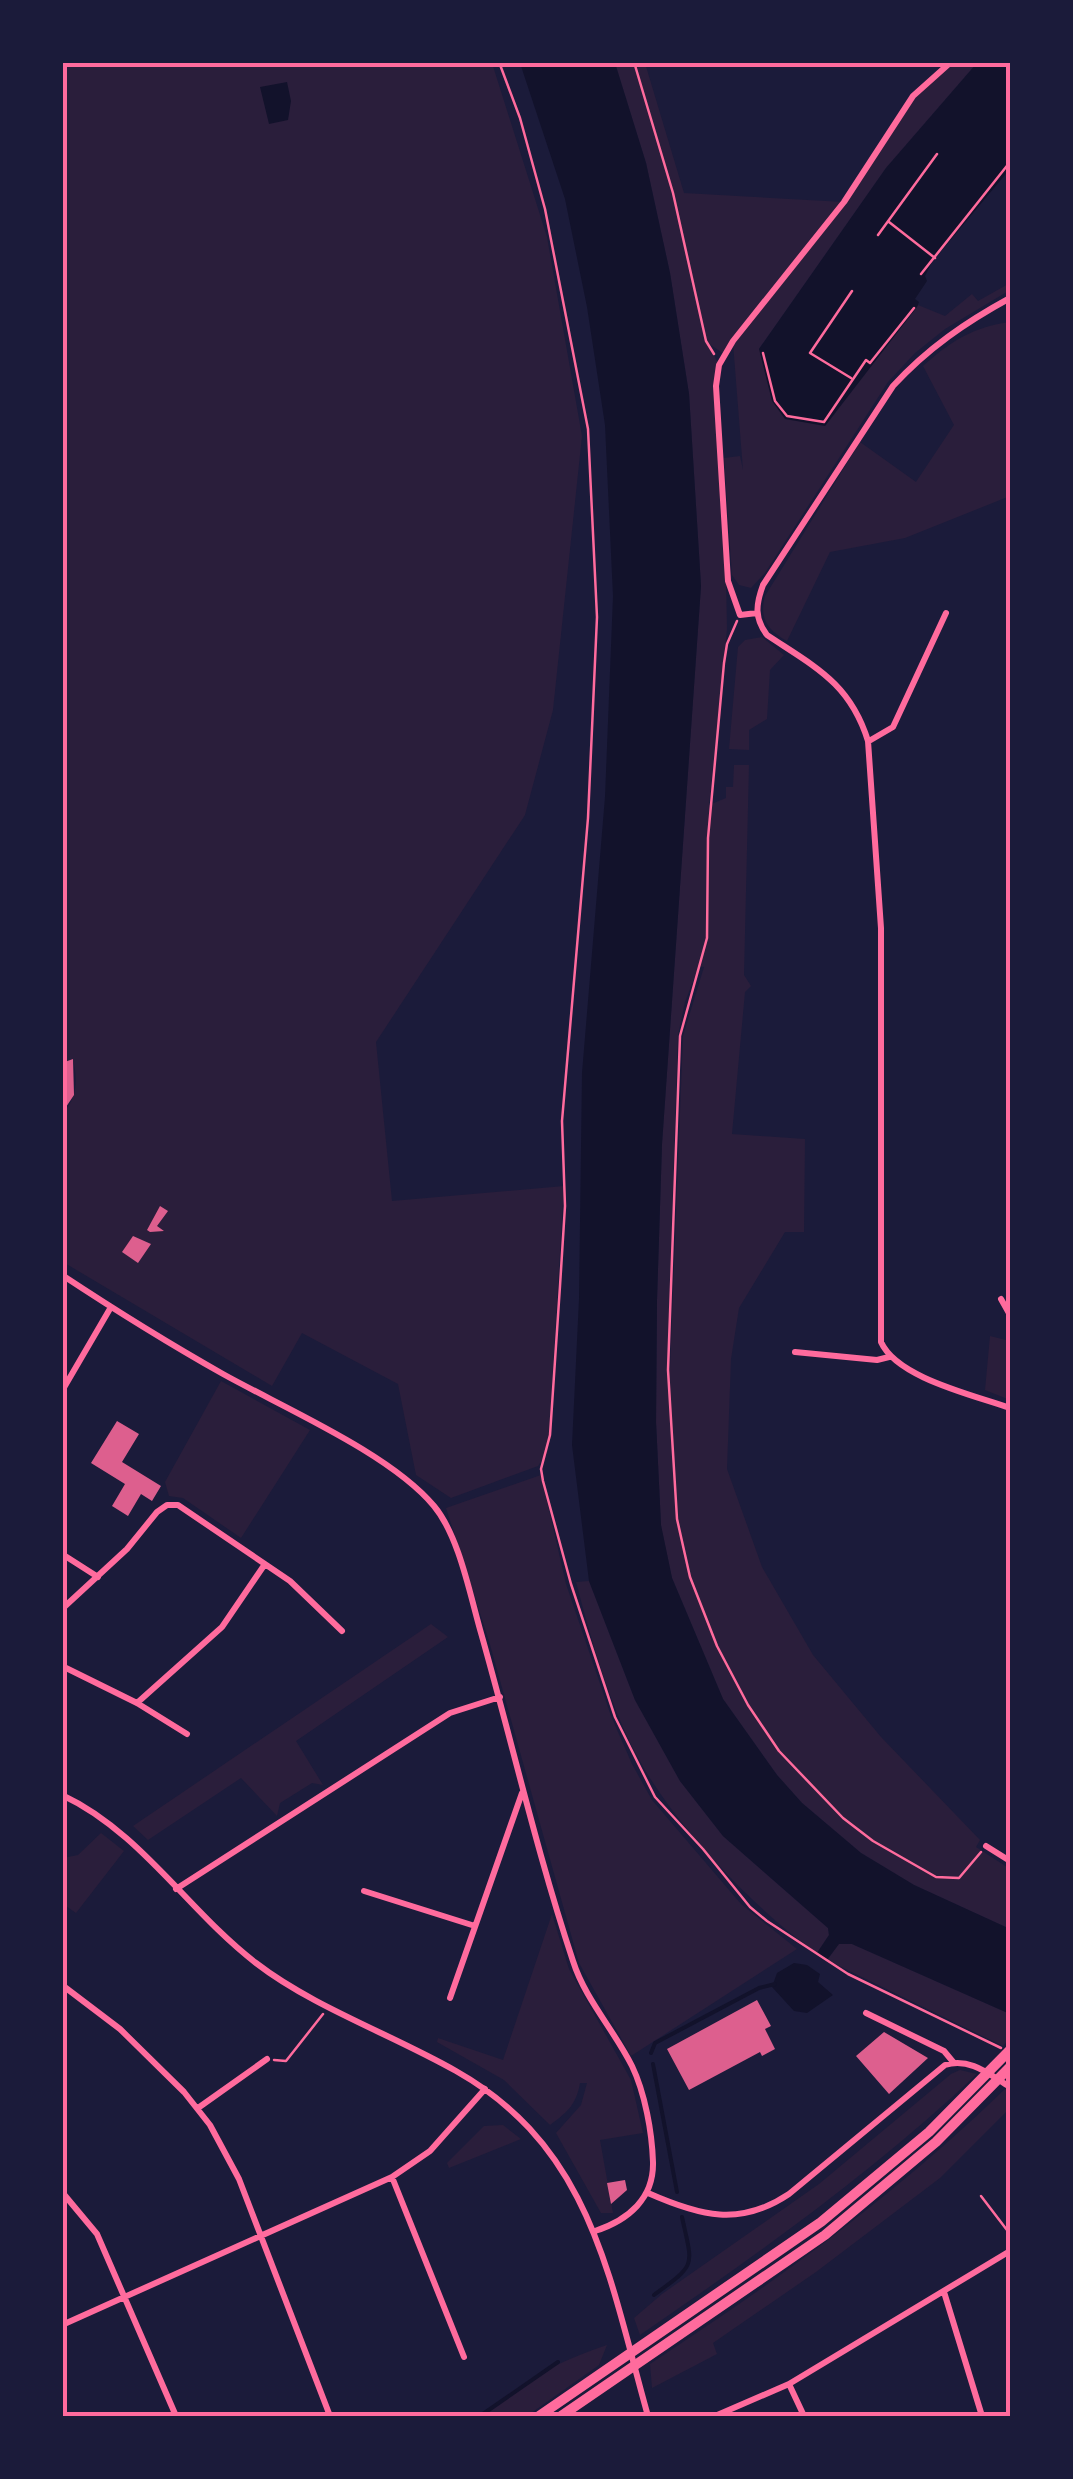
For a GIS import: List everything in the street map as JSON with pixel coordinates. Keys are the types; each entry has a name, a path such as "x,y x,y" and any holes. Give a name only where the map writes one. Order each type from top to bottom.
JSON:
{"highway":[{"path":"539,2416 825,2235 936,2142 1010,2052"},
{"path":"985,2085 1010,2067"},
{"path":"561,2416 601,2380"}],"street":[{"path":"757,614 740,615 728,581 716,386 719,364 746,324 844,202 914,96 952,62"},
{"path":"1010,298 949,334 893,386 763,585 757,614 767,635 830,676 858,713 868,741 880,928 880,1342 889,1357 912,1372 1010,1408"},
{"path":"868,741 893,727 946,613"},
{"path":"62,1275 381,1462 422,1492 450,1532 574,1964 639,2084 652,2150 648,2193 634,2210 596,2231"},
{"path":"1001,1298 1010,1316"},
{"path":"62,1390 111,1307"},
{"path":"795,1352 878,1360 889,1357"},
{"path":"62,1609 128,1549 158,1512 178,1504 312,1600 342,1630"},
{"path":"62,1554 98,1577"},
{"path":"137,1703 213,1636 265,1564"},
{"path":"62,1666 137,1703 188,1734"},
{"path":"176,1889 450,1713 500,1696"},
{"path":"450,1998 522,1792"},
{"path":"62,1795 128,1839 207,1923 258,1965 485,2089 511,2108 549,2150 596,2231 648,2416"},
{"path":"986,1846 1010,1861"},
{"path":"364,1891 475,1926"},
{"path":"62,1985 120,2029 198,2108 239,2178 330,2416"},
{"path":"866,2014 944,2052 954,2063"},
{"path":"198,2108 267,2059"},
{"path":"648,2193 716,2215 766,2210 938,2071 954,2063 976,2066 1010,2087"},
{"path":"62,2325 392,2177 430,2150 485,2089"},
{"path":"392,2177 464,2357"},
{"path":"62,2192 97,2234 176,2416"},
{"path":"715,2416 790,2384 1010,2252"},
{"path":"944,2292 982,2416"},
{"path":"790,2384 804,2416"}],"lane":[{"path":"981,2196 1010,2234"}],"path":[{"path":"499,62 532,157 567,310 588,429 596,590 592,752 562,1121 565,1206 550,1435 541,1469 543,1480 570,1584 615,1716 655,1797 767,1922 848,1974 1010,2052"},
{"path":"634,62 673,193 706,341 719,364"},
{"path":"878,235 937,154"},
{"path":"921,274 1010,162"},
{"path":"888,221 934,257"},
{"path":"852,290 810,354 853,380"},
{"path":"763,354 775,402 787,416 824,422 866,360 870,363 914,308"},
{"path":"740,615 727,644 724,663 708,838 707,938 680,1036 668,1370 677,1520 690,1578 734,1682 770,1738 809,1785 842,1818 873,1841 936,1877 959,1878 986,1846"},
{"path":"267,2059 286,2061 330,2006"}],"shaded area":[{"path":"62,63 492,63 547,237 582,436 553,710 525,815 376,1042 392,1201 564,1186 548,1451 538,1466 451,1498 416,1475 398,1384 302,1333 272,1386 63,1262 63,1113 74,1095 76,1082 73,1060 62,1063"},
{"path":"520,63 615,63 646,163 670,273 689,394 701,586 662,1144 657,1300 656,1422 661,1525 672,1578 723,1699 802,1803 861,1853 914,1885 1010,1929 1010,2014 852,1944 839,1944 827,1960 817,1953 829,1935 828,1928 723,1836 680,1781 635,1700 589,1581 572,1445 579,1299 582,1073 605,797 613,596 605,425 587,307 565,199"},
{"path":"615,63 645,63 684,193 844,202 913,96 951,63 977,63 886,168 759,349 825,426 918,305 945,316 972,294 978,301 1010,283 1010,290 945,329 888,382 765,573 751,588 739,585 732,575 724,458 740,456 743,470 733,343 724,354 708,343 719,365 716,376 724,474 727,629 709,805 726,798 726,787 733,787 734,765 749,765 744,975 751,986 745,992 732,1134 805,1139 804,1232 785,1232 739,1308 731,1359 727,1469 762,1567 813,1655 881,1737 980,1840 976,1847 1010,1869 1010,1929 914,1885 861,1853 802,1803 777,1775 723,1699 672,1578 661,1526 656,1422 662,1144 701,586 689,394 670,273 646,163","holes":["699,966 704,967 683,1036 667,1370 678,1035 685,1002"]},
{"path":"977,63 1010,63 1010,169 932,262 925,276 927,281 915,299 919,302 917,307 825,426 785,419 772,401 759,349 886,168"},
{"path":"287,82 291,101 288,120 269,124 260,87"},
{"path":"1010,322 1010,496 905,538 830,552 787,641 780,637 764,617 765,596 860,442 916,482 954,425 923,366 963,336"},
{"path":"762,637 784,655 770,670 767,719 749,730 749,750 729,749 738,647 745,640"},
{"path":"990,1336 1010,1341 1010,1400 985,1390"},
{"path":"221,1381 310,1430 241,1538 183,1498 169,1496 165,1482"},
{"path":"541,1475 566,1584 611,1716 632,1764 652,1800 741,1904 797,1949 631,2056 579,1963 489,1641 446,1508"},
{"path":"589,1581 635,1700 680,1781 723,1836 828,1928 829,1935 817,1953 744,1891 696,1840 656,1788 611,1697 576,1582"},
{"path":"431,1624 448,1637 296,1741 323,1785 312,1783 280,1803 277,1816 241,1778 148,1840 133,1826"},
{"path":"101,1833 124,1851 76,1913 63,1904 63,1858 78,1855"},
{"path":"552,1914 569,1969 631,2080 643,2133 600,2140 613,2213 601,2213 556,2133 581,2105 587,2083 580,2083 570,2108 550,2125 504,2080 437,2042 438,2038 503,2060"},
{"path":"839,1943 852,1944 1010,2014 1010,2038 1003,2046 827,1960"},
{"path":"794,1963 807,1965 820,1974 818,1982 833,1995 807,2013 794,2011 772,1987 777,1973"},
{"path":"960,2070 977,2074 897,2145 814,2211 640,2335 634,2318 662,2294 819,2184"},
{"path":"1005,2089 1010,2092 1010,2108 940,2178 816,2272 713,2343 717,2354 652,2388 650,2364 835,2235 922,2165"},
{"path":"503,2125 521,2139 449,2168 447,2163 484,2126"},
{"path":"607,2345 599,2365 527,2416 480,2416 540,2374"}],"building":[{"path":"73,1059 74,1095 62,1113 62,1063"},
{"path":"160,1206 168,1211 157,1226 164,1231 150,1232 147,1230"},
{"path":"133,1236 151,1244 138,1263 122,1252"},
{"path":"117,1421 139,1434 122,1462 161,1486 152,1501 141,1494 128,1516 112,1506 125,1484 91,1463"},
{"path":"757,2000 771,2026 765,2029 775,2049 762,2056 760,2052 689,2090 667,2049"},
{"path":"884,2032 928,2058 889,2094 856,2056"},
{"path":"625,2180 627,2190 611,2204 607,2183"}],"waterway":[{"path":"651,2053 655,2043 759,1988 775,1984"},
{"path":"653,2064 677,2192"},
{"path":"654,2295 685,2270 688,2263 682,2217"},
{"path":"480,2416 558,2362"}]}
